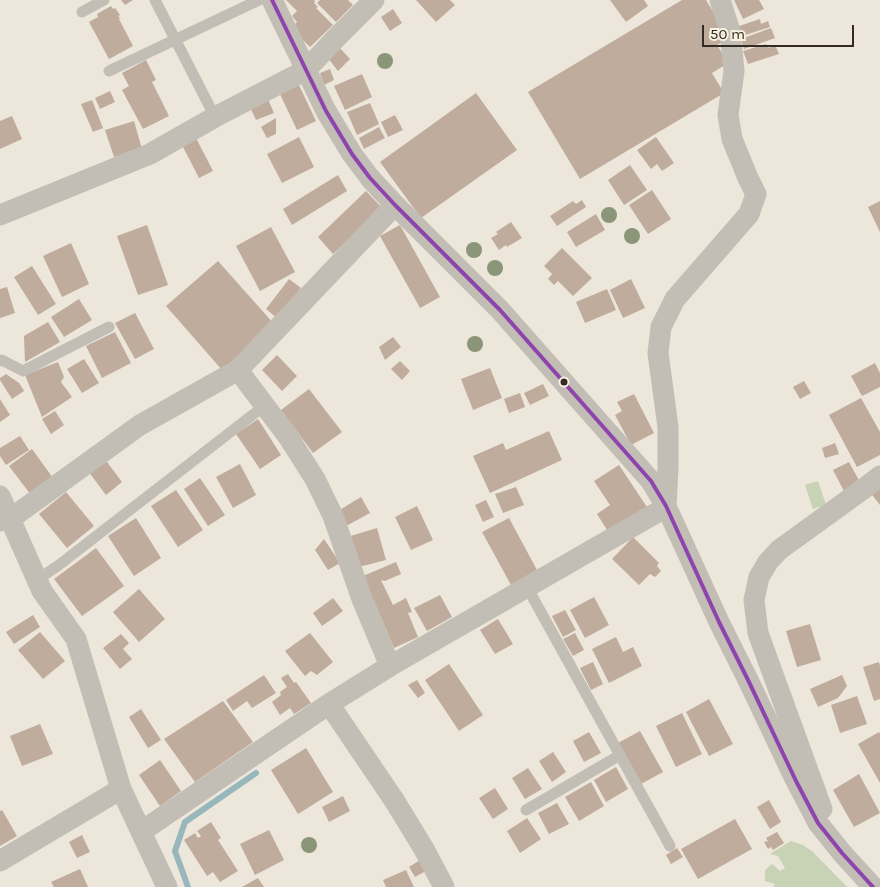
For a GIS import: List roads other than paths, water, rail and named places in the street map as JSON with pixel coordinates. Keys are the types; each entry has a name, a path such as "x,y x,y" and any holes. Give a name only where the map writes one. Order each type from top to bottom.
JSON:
{"street":[{"path":"272,0 326,111 352,154 370,178 500,310 651,481 666,506 719,622 818,823 873,887"},
{"path":"2,212 150,154 306,70 374,0"},
{"path":"142,831 329,704 390,666 656,514 666,506 668,427 658,353 661,327 675,299 749,214 756,194 732,139 728,115 734,71 730,31 720,0"},
{"path":"5,520 140,425 238,370 395,205"},
{"path":"238,370 290,438 315,479 333,516 362,599 390,666"},
{"path":"818,823 822,808 758,633 754,600 759,577 768,562 779,550 880,476"},
{"path":"0,496 5,520 42,591 76,639 122,789 167,887"},
{"path":"329,704 399,808 444,887"},
{"path":"0,861 122,789"}],"lane":[{"path":"82,12 104,0"},
{"path":"155,0 215,118"},
{"path":"109,71 260,0"},
{"path":"0,361 2,360 23,372 109,327"},
{"path":"37,580 264,406"},
{"path":"527,587 670,846"},
{"path":"526,810 620,754"}],"waterway":[{"path":"188,887 175,851 185,822 256,773"}]}
